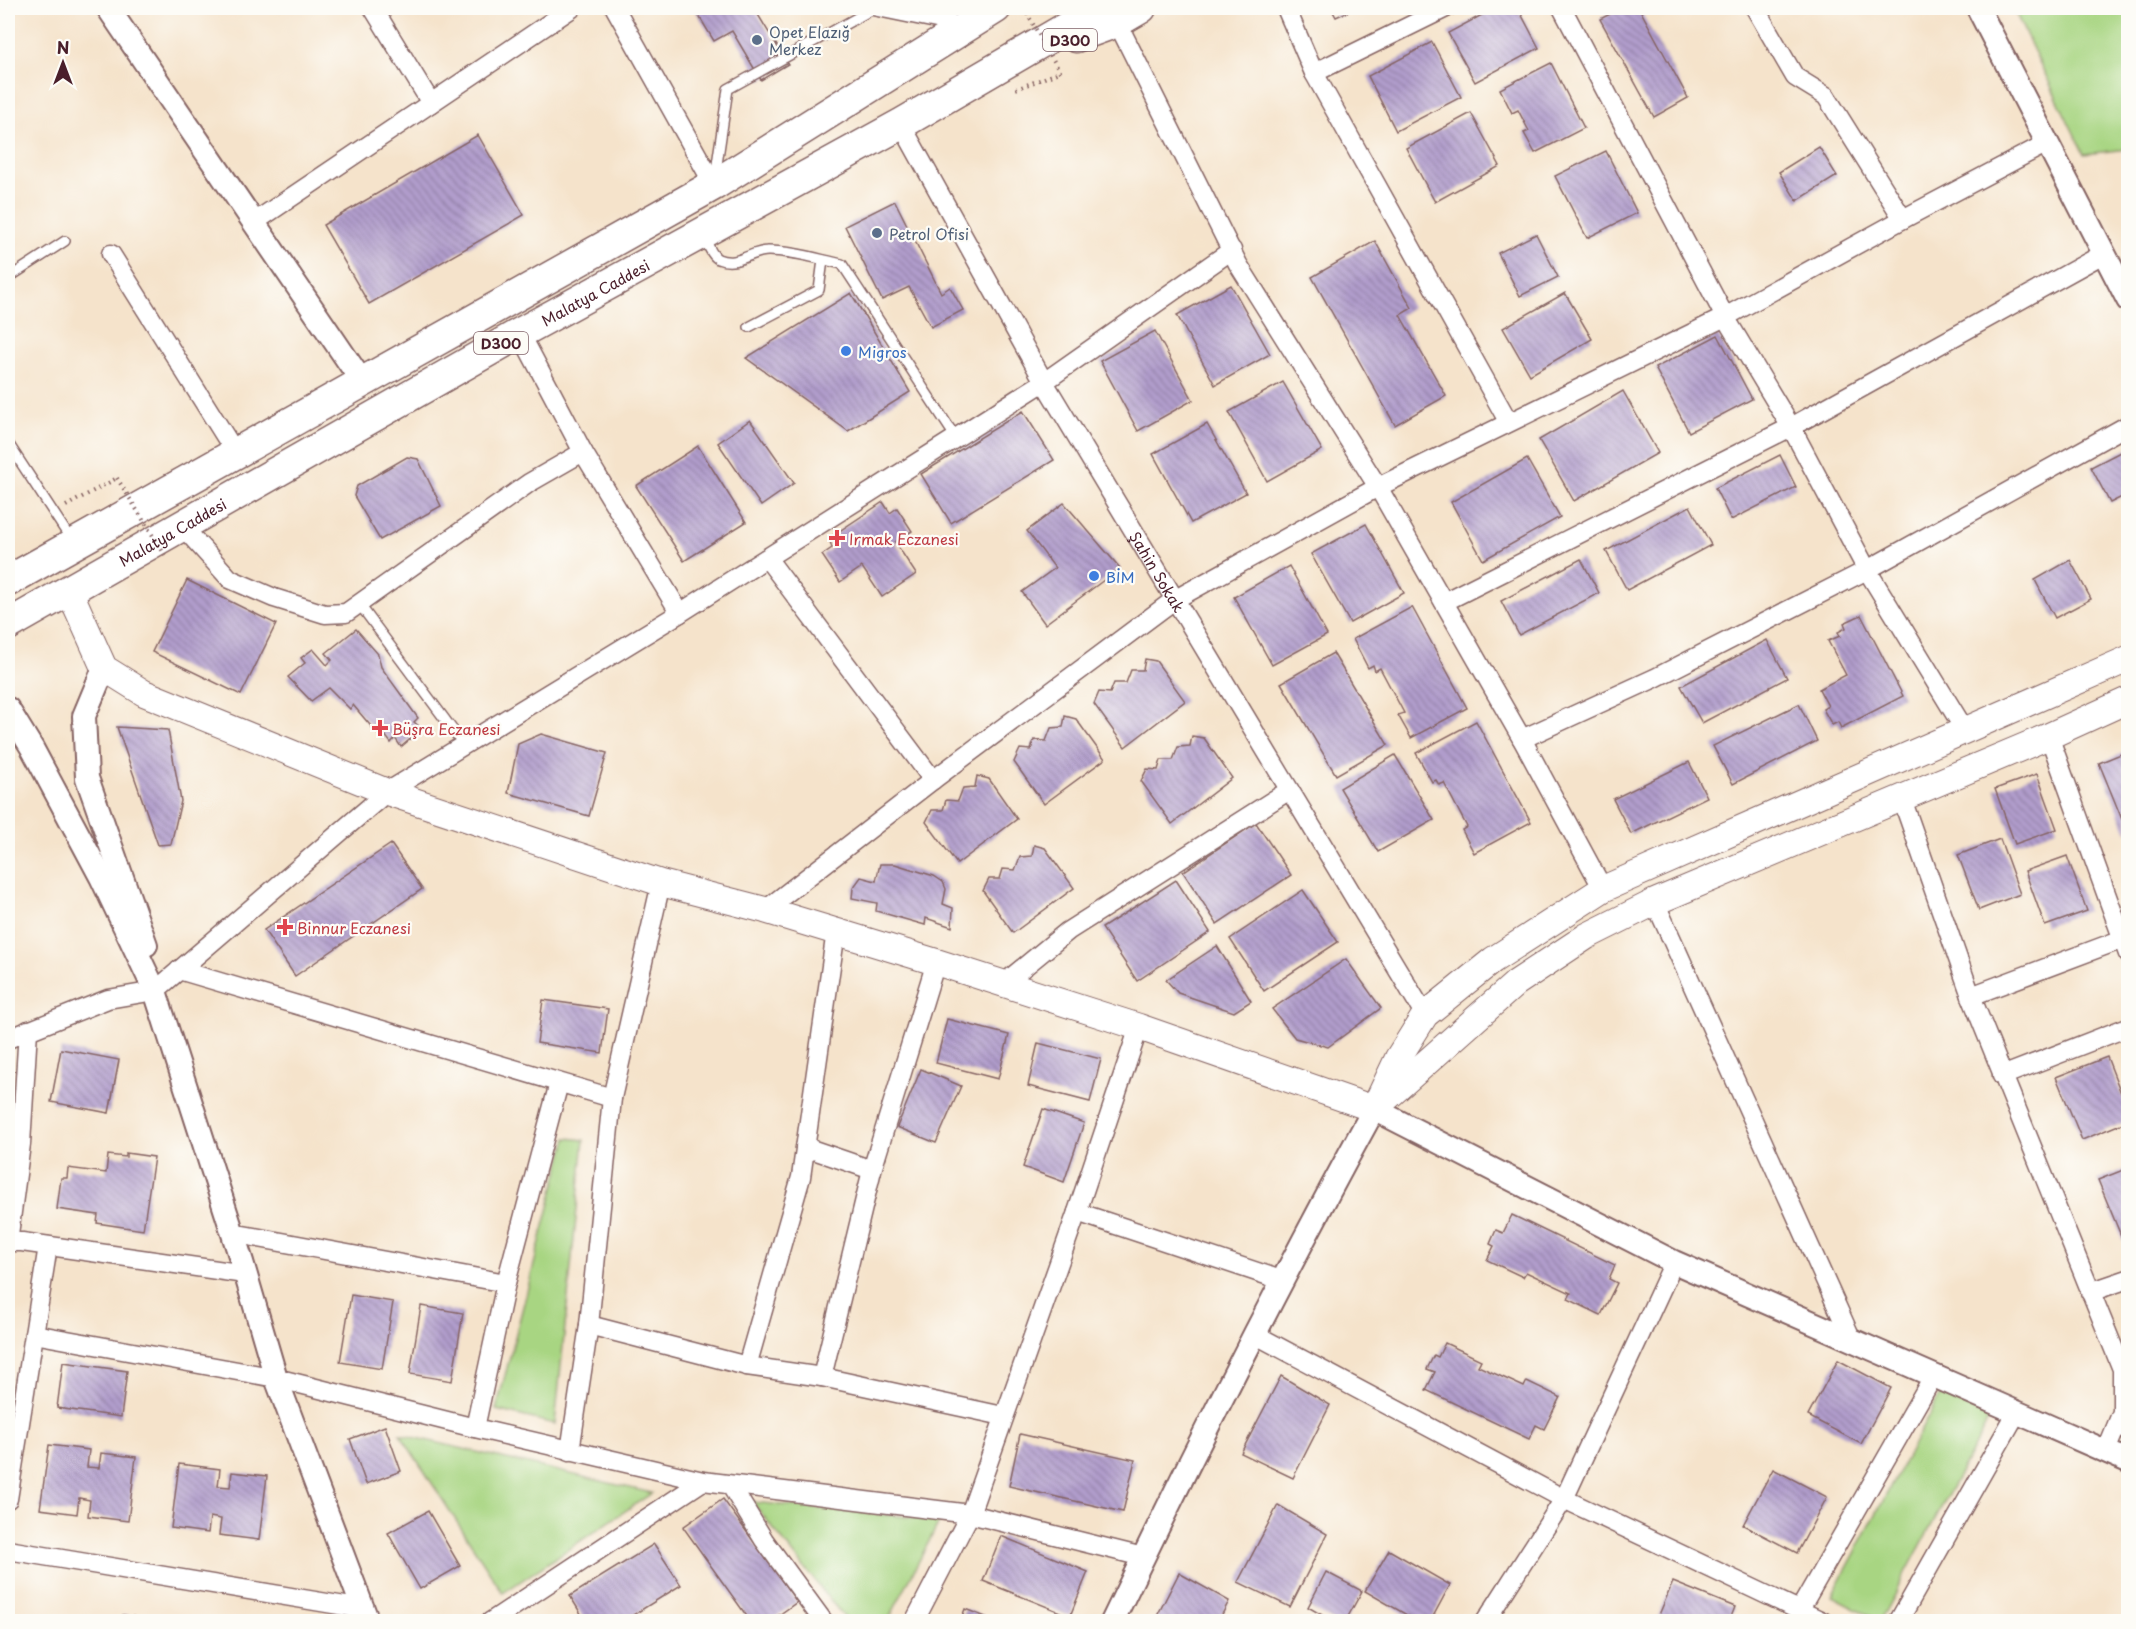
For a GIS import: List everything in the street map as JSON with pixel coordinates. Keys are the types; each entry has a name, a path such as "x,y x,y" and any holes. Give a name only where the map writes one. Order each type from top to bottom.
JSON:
{"highway":[{"name":"D300","path":"8,581 714,184 952,30 996,8"},
{"path":"952,30 1018,8"},
{"name":"Malatya Caddesi","path":"8,625 520,333 901,124 998,67 1120,12"}],"main road":[{"path":"69,590 104,668 144,693 387,792 661,883 836,931 1139,1027 1374,1109"},
{"path":"1374,1109 1398,1058 1425,1015 1492,960 1603,889 1966,732 2128,659"},
{"path":"1374,1109 1516,983 1587,936 1655,902 1901,796 2049,736 2128,700"}],"street":[{"path":"108,8 363,382"},
{"path":"373,8 431,103"},
{"path":"253,223 572,8"},
{"path":"615,8 714,184"},
{"path":"936,8 952,30"},
{"path":"1286,8 1314,73 1508,422"},
{"path":"1314,73 1446,8"},
{"path":"1562,8 1725,317 1791,427 1867,570 1966,732"},
{"path":"1755,8 1796,77 1826,96 1903,219"},
{"path":"1978,8 2128,300"},
{"path":"1120,12 1232,250 1378,487 1522,739 1603,889"},
{"name":"Şahin Sokak","path":"901,124 1044,382 1288,791 1425,1015"},
{"path":"765,910 933,780 1174,600 1378,487 1467,446 1508,422 1725,317 1903,219 2048,143"},
{"path":"8,1039 108,999 154,991 387,792 680,613 1044,382 1232,250"},
{"path":"1444,603 1791,427 2105,253"},
{"path":"111,254 235,452"},
{"path":"520,333 583,452 680,613"},
{"path":"1522,739 1655,678 1867,570 2128,425"},
{"path":"182,526 230,579 274,598 324,614 346,613 529,483 583,452"},
{"path":"767,558 933,780"},
{"path":"104,668 84,716 87,778 144,937 154,991"},
{"path":"8,709 32,748 101,877 154,991 276,1378 366,1615"},
{"path":"1971,996 2127,943 2049,736"},
{"path":"1002,985 1068,931 1288,791"},
{"path":"1901,796 1971,996 2122,1369 2124,1384 2119,1426 2106,1451"},
{"path":"570,1451 589,1325 612,1098 661,883"},
{"path":"1655,902 1852,1340"},
{"path":"747,1366 801,1177 836,931"},
{"path":"822,1377 872,1170 936,962"},
{"path":"179,970 612,1098"},
{"path":"914,1622 970,1514 1077,1212 1139,1027"},
{"path":"2002,1076 2128,1027"},
{"path":"28,1030 21,1144 8,1242 245,1274"},
{"path":"475,1428 506,1283 559,1083"},
{"path":"1112,1622 1256,1335 1281,1280 1374,1109 1674,1262 2128,1461"},
{"path":"805,1147 872,1170"},
{"path":"1077,1212 1281,1280"},
{"path":"232,1233 506,1283"},
{"path":"8,1499 48,1246"},
{"path":"1485,1622 1564,1499 1674,1262"},
{"path":"2090,1292 2128,1280"},
{"path":"589,1325 747,1366 822,1377 1003,1416"},
{"path":"34,1334 276,1378 570,1451 703,1481 970,1514 1143,1557"},
{"path":"1256,1335 1564,1499 1824,1622"},
{"path":"1800,1609 1934,1375"},
{"path":"1898,1622 2018,1412"},
{"path":"490,1622 703,1481"},
{"path":"731,1486 764,1540 824,1622"},
{"path":"8,1550 366,1615"}],"lane":[{"path":"714,184 728,89 871,10 952,30"},
{"path":"703,233 714,257 721,260 740,261 764,250 788,252 842,264 956,438"},
{"path":"8,278 65,241"},
{"path":"749,327 819,290 823,260"},
{"path":"8,443 74,543"},
{"path":"360,605 464,745"}],"path":[{"path":"1024,8 1060,72"},
{"path":"54,512 117,478 165,555"}],"green space":[{"path":"2013,8 2128,8 2128,149 2084,154"},
{"path":"567,1138 584,1140 555,1424 496,1410"},
{"path":"1942,1391 1990,1417 1880,1621 1832,1596"},
{"path":"400,1434 652,1493 503,1593"},
{"path":"752,1502 940,1520 888,1621 847,1621"}],"building":[{"path":"694,8 754,8 788,64 761,80 732,31 714,41"},
{"path":"1331,8 1356,8 1336,17"},
{"path":"1495,8 1518,8 1539,48 1475,82 1448,33"},
{"path":"1622,8 1639,8 1688,98 1654,117 1600,19"},
{"path":"1432,42 1461,97 1396,131 1368,76"},
{"path":"1551,63 1584,128 1535,153 1524,133 1529,131 1518,110 1512,113 1500,89"},
{"path":"1471,113 1500,166 1435,202 1406,148"},
{"path":"478,135 524,215 369,304 323,225"},
{"path":"1819,147 1837,176 1797,201 1779,172"},
{"path":"1606,151 1637,213 1587,238 1555,176"},
{"path":"895,201 941,293 950,287 963,310 931,327 909,287 882,300 845,226"},
{"path":"1536,234 1558,277 1520,296 1498,253"},
{"path":"1375,241 1412,308 1400,315 1446,396 1395,425 1312,277"},
{"path":"1231,285 1270,354 1215,385 1177,315"},
{"path":"851,293 910,392 848,431 746,358"},
{"path":"1565,293 1592,339 1530,375 1503,328"},
{"path":"1155,331 1193,400 1138,431 1100,361"},
{"path":"1718,335 1752,399 1689,432 1655,368"},
{"path":"1283,382 1322,450 1267,481 1229,412"},
{"path":"1623,391 1658,453 1574,501 1539,440"},
{"path":"1023,411 1054,460 951,523 921,474"},
{"path":"750,420 794,483 761,506 718,443"},
{"path":"1207,424 1246,493 1191,523 1153,454"},
{"path":"698,446 746,522 684,561 636,486"},
{"path":"2128,448 2128,494 2110,503 2091,467"},
{"path":"1780,455 1796,487 1731,520 1715,488"},
{"path":"407,457 418,459 441,506 380,540 354,496 357,486"},
{"path":"1527,459 1560,517 1483,560 1451,502"},
{"path":"883,502 890,513 897,508 912,531 895,542 916,574 882,597 862,567 840,582 822,555 832,548 829,538"},
{"path":"1064,503 1120,568 1045,624 1022,592 1055,568 1027,531"},
{"path":"1690,506 1711,545 1627,590 1606,551"},
{"path":"1366,524 1404,593 1350,623 1311,554"},
{"path":"1581,559 1599,593 1519,635 1501,601"},
{"path":"2070,560 2091,599 2055,618 2035,580"},
{"path":"1289,566 1327,635 1272,665 1234,597"},
{"path":"187,580 276,624 241,695 152,652"},
{"path":"1412,607 1467,708 1411,738 1398,715 1404,713 1380,668 1375,671 1373,665 1368,668 1353,639"},
{"path":"1861,615 1903,696 1841,728 1838,722 1832,725 1823,709 1828,706 1819,689 1846,675 1828,641 1840,636 1838,632 1846,628 1844,623"},
{"path":"356,629 378,654 381,667 418,718 414,722 422,729 401,747 395,738 391,743 385,735 381,738 353,705 350,709 329,688 311,701 288,677 305,663 301,658 313,649 327,665 332,660 326,653"},
{"path":"1767,640 1787,678 1702,723 1681,686"},
{"path":"1333,653 1388,745 1336,775 1281,683"},
{"path":"1145,659 1156,661 1185,701 1125,747 1094,704 1099,692 1110,693 1114,683 1126,683 1131,670 1143,670"},
{"path":"1799,704 1817,741 1733,784 1713,746"},
{"path":"1065,716 1076,719 1105,759 1044,804 1014,762 1020,749 1031,750 1034,740 1046,741 1051,728 1063,727"},
{"path":"1476,721 1531,822 1474,853 1462,830 1467,827 1444,783 1439,785 1436,780 1432,782 1416,753"},
{"path":"117,727 168,730 181,801 171,844 158,845"},
{"path":"541,734 607,753 589,816 508,793 518,744"},
{"path":"1192,736 1204,738 1232,778 1172,824 1141,781 1147,769 1158,770 1161,760 1173,760 1178,747 1190,746"},
{"path":"2128,751 2128,834 2099,763"},
{"path":"1395,755 1434,820 1378,852 1340,788"},
{"path":"1689,762 1707,797 1631,834 1613,799"},
{"path":"2037,774 2057,829 2015,844 1995,789"},
{"path":"977,776 989,779 1017,819 957,864 926,822 932,810 943,810 946,800 958,801 963,788 975,787"},
{"path":"1256,823 1291,875 1217,924 1183,872"},
{"path":"2000,839 2020,894 1979,910 1958,855"},
{"path":"391,844 422,889 295,976 264,930"},
{"path":"1034,845 1045,848 1074,888 1013,933 983,891 989,879 1000,879 1003,869 1015,870 1020,857 1032,856"},
{"path":"2067,856 2087,911 2045,926 2025,871"},
{"path":"880,864 895,864 934,876 943,882 946,889 943,904 953,908 952,927 926,918 925,925 876,911 877,903 852,898 853,888 861,877 876,881"},
{"path":"1176,880 1210,932 1137,981 1102,928"},
{"path":"1303,890 1338,942 1264,991 1230,939"},
{"path":"1217,946 1251,1001 1234,1012 1178,993 1166,980"},
{"path":"1346,959 1381,1008 1328,1047 1295,1038 1272,1009"},
{"path":"543,1000 608,1009 602,1053 537,1043"},
{"path":"947,1019 1009,1035 998,1079 936,1063"},
{"path":"1038,1043 1101,1059 1090,1102 1028,1086"},
{"path":"61,1049 119,1060 109,1113 51,1102"},
{"path":"2107,1057 2128,1111 2128,1121 2082,1140 2056,1077"},
{"path":"921,1069 961,1086 936,1143 897,1127"},
{"path":"1043,1109 1084,1123 1064,1182 1023,1167"},
{"path":"126,1153 154,1157 143,1230 97,1223 98,1215 57,1209 61,1178 67,1178 68,1168 106,1173 108,1155 126,1157"},
{"path":"2128,1168 2128,1241 2124,1243 2098,1180"},
{"path":"1512,1215 1615,1265 1609,1279 1617,1283 1601,1315 1568,1299 1571,1293 1526,1272 1523,1277 1487,1260 1494,1246 1490,1244 1496,1230 1503,1233"},
{"path":"351,1295 393,1302 382,1369 340,1362"},
{"path":"421,1306 463,1313 452,1381 410,1374"},
{"path":"1445,1343 1481,1360 1478,1366 1524,1387 1527,1381 1560,1397 1544,1429 1536,1425 1529,1439 1426,1390 1435,1372 1427,1369 1434,1355 1438,1357"},
{"path":"1838,1360 1891,1388 1861,1444 1808,1416"},
{"path":"63,1362 127,1371 121,1417 57,1408"},
{"path":"1281,1376 1330,1405 1293,1478 1241,1453"},
{"path":"385,1426 401,1471 366,1484 350,1439"},
{"path":"1020,1434 1135,1460 1123,1512 1009,1486"},
{"path":"49,1445 89,1450 87,1467 99,1468 101,1453 136,1457 128,1521 88,1516 90,1500 79,1498 77,1514 40,1509"},
{"path":"179,1464 220,1469 218,1486 230,1487 232,1472 267,1476 259,1540 219,1535 221,1519 210,1517 208,1533 171,1528"},
{"path":"1773,1469 1827,1497 1797,1553 1743,1525"},
{"path":"723,1499 797,1602 769,1622 751,1622 683,1527"},
{"path":"1278,1505 1327,1534 1290,1607 1238,1582"},
{"path":"428,1511 460,1566 420,1589 388,1533"},
{"path":"1001,1536 1088,1572 1070,1616 983,1581"},
{"path":"654,1544 681,1585 622,1622 586,1622 570,1596"},
{"path":"1389,1550 1450,1585 1430,1622 1419,1622 1365,1591"},
{"path":"1326,1572 1362,1591 1345,1622 1334,1622 1308,1607"},
{"path":"1179,1573 1229,1601 1218,1622 1154,1622"},
{"path":"1673,1582 1735,1607 1729,1622 1656,1622"},
{"path":"965,1609 996,1621 996,1622 960,1622"},
{"path":"123,1615 157,1620 157,1622 122,1622"}],"place":[{"name":"Opet Elazığ Merkez","path":"757,40"},
{"name":"Petrol Ofisi","path":"877,233"},
{"name":"Migros","path":"846,351"},
{"name":"Irmak Eczanesi","path":"837,538"},
{"name":"BİM","path":"1094,576"},
{"name":"Büşra Eczanesi","path":"380,728"},
{"name":"Binnur Eczanesi","path":"285,927"}]}
